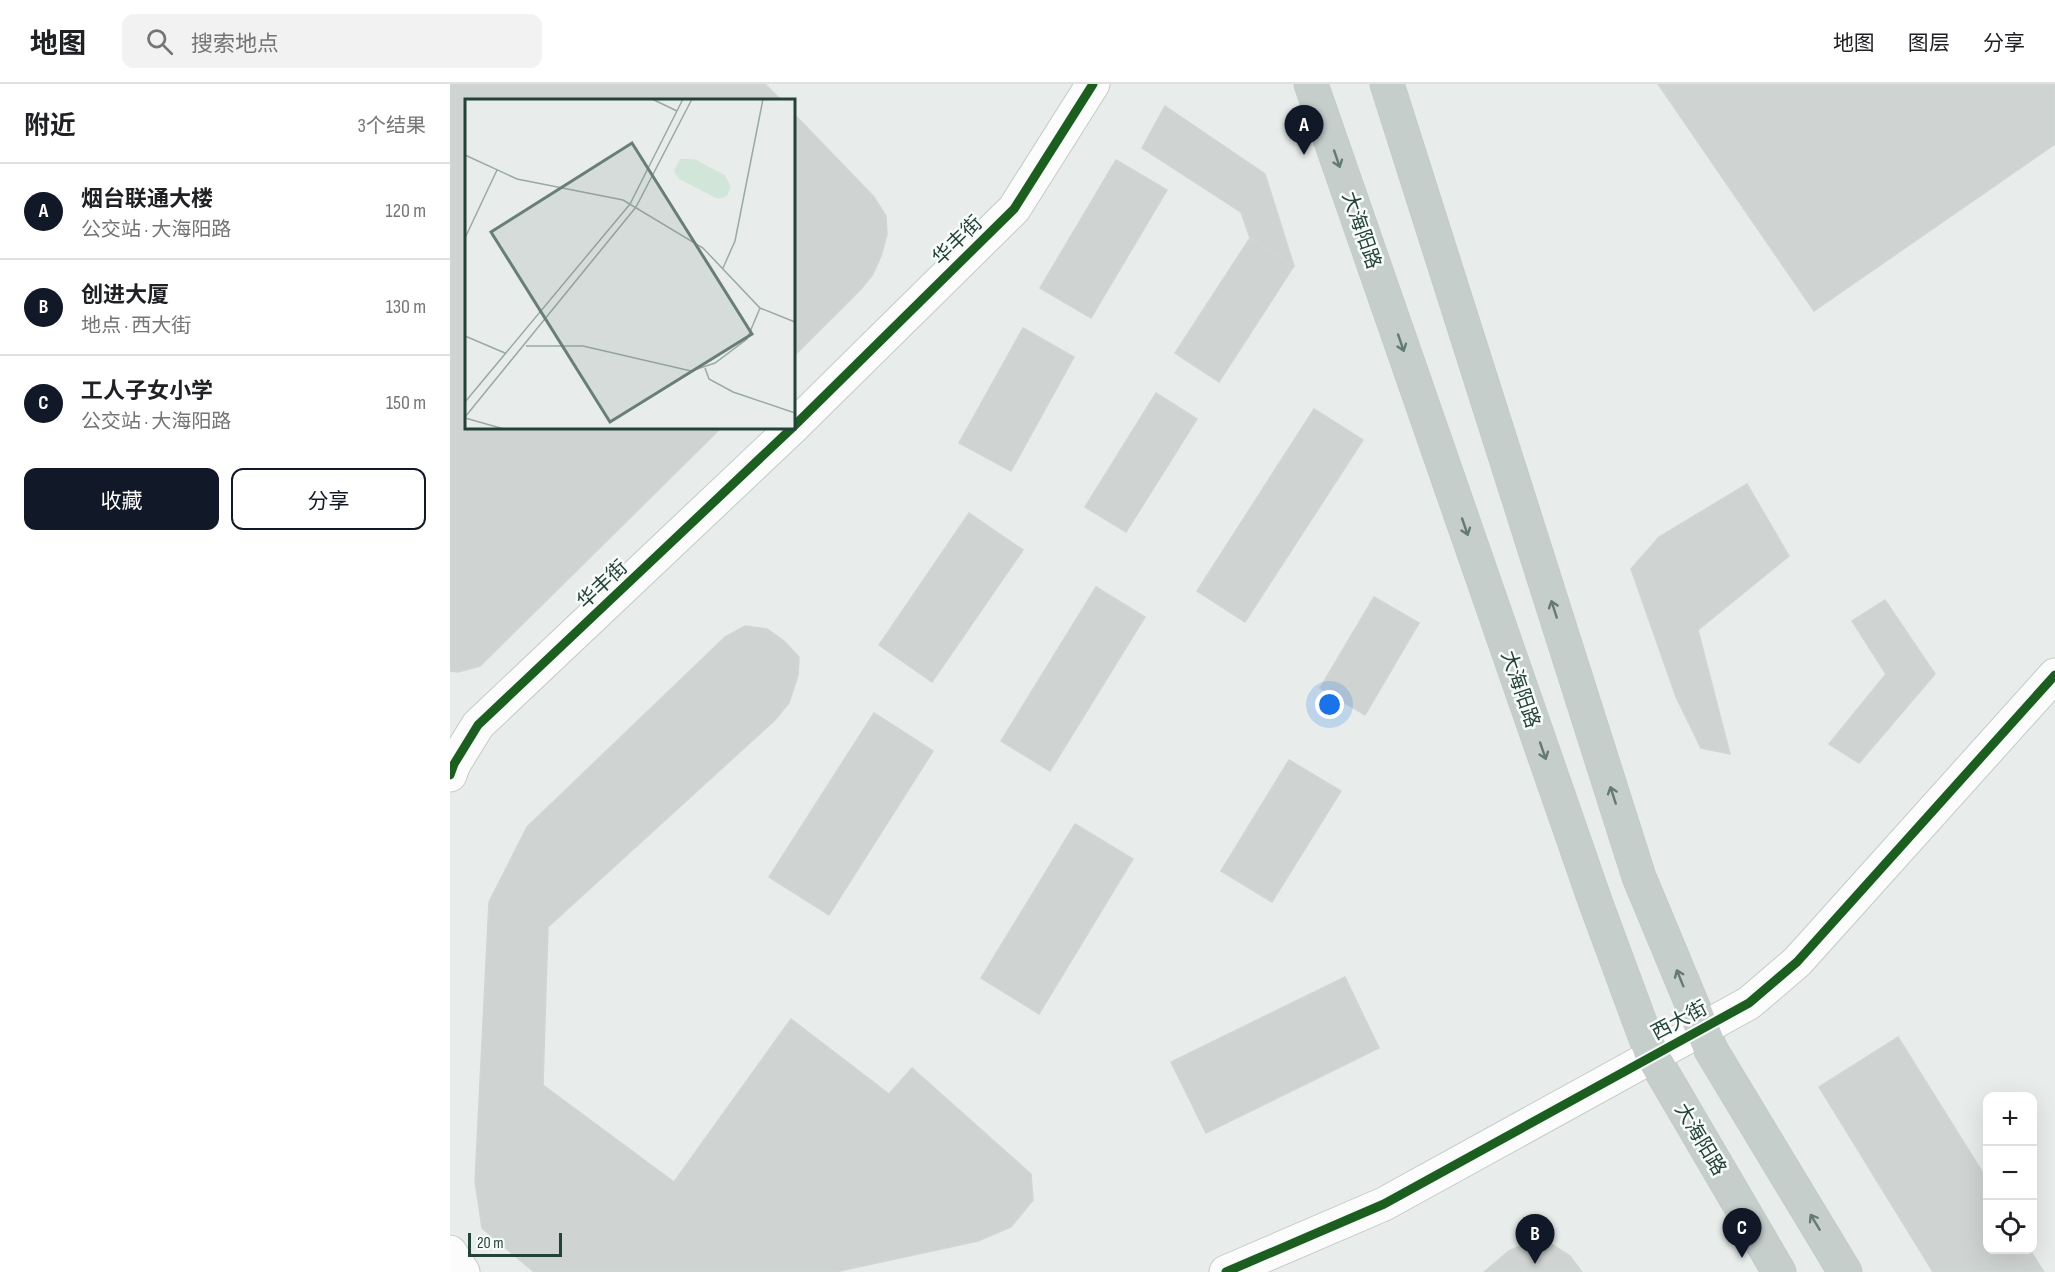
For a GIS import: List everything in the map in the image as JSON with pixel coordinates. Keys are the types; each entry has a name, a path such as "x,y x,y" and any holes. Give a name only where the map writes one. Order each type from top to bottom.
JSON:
{"highway":[{"name":"大海阳路","path":"1311,84 1595,901 1652,1055 1779,1272"},
{"path":"1387,84 1639,877 1711,1050 1845,1272"}],"street":[{"name":"华丰街","path":"795,425 1014,209 1093,84"},
{"name":"华丰街","path":"450,775 454,764 478,725 791,429"},
{"name":"西大街","path":"1226,1272 1384,1204 1749,1003 1797,962 2055,675"},
{"path":"450,1252 463,1272"}],"building":[{"path":"450,84 765,84 780,99 465,99 465,429 720,429 480,666 458,672 450,671"},
{"path":"1658,84 2055,84 2055,144 1814,311"},
{"path":"1165,106 1265,174 1294,266 1250,238 1241,212 1142,148"},
{"path":"795,115 874,197 886,216 887,235 881,256 873,274 795,355"},
{"path":"1116,160 1167,190 1091,318 1040,288"},
{"path":"1250,238 1294,266 1219,382 1175,353"},
{"path":"1023,328 1074,357 1011,471 959,443"},
{"path":"1156,393 1197,419 1126,532 1085,507"},
{"path":"1314,409 1363,440 1245,622 1197,591"},
{"path":"1747,484 1789,556 1698,630 1730,754 1701,748 1676,697 1631,569 1659,537"},
{"path":"969,513 1023,550 932,682 879,645"},
{"path":"1096,587 1145,617 1050,771 1001,741"},
{"path":"1374,597 1419,623 1365,715 1320,688"},
{"path":"1885,600 1935,674 1859,763 1829,744 1886,674 1852,621"},
{"path":"745,626 767,629 784,641 799,657 798,675 789,703 775,720 548,927 543,1085 674,1182 791,1019 889,1094 912,1068 1031,1174 1033,1200 1011,1227 978,1241 835,1272 534,1272 482,1228 475,1181 489,902 527,827 725,637"},
{"path":"874,713 933,751 829,915 769,877"},
{"path":"1289,760 1341,791 1272,902 1221,871"},
{"path":"1075,824 1133,859 1039,1014 981,978"},
{"path":"1345,977 1379,1048 1206,1133 1171,1062"},
{"path":"1898,1037 1983,1173 1983,1254 2033,1254 2044,1272 1933,1272 1819,1087"},
{"path":"1531,1241 1553,1245 1570,1256 1582,1272 1484,1272 1509,1251"}],"cycle path":[{"path":"795,425 1014,209 1093,84"},
{"path":"450,775 454,764 478,725 791,429"},
{"path":"1226,1272 1384,1204 1749,1003 1797,962 2055,675"}],"place":[{"name":"烟台联通大楼","path":"1304,155"},
{"name":"工人子女小学","path":"1742,1258"},
{"name":"创进大厦","path":"1535,1264"}]}
